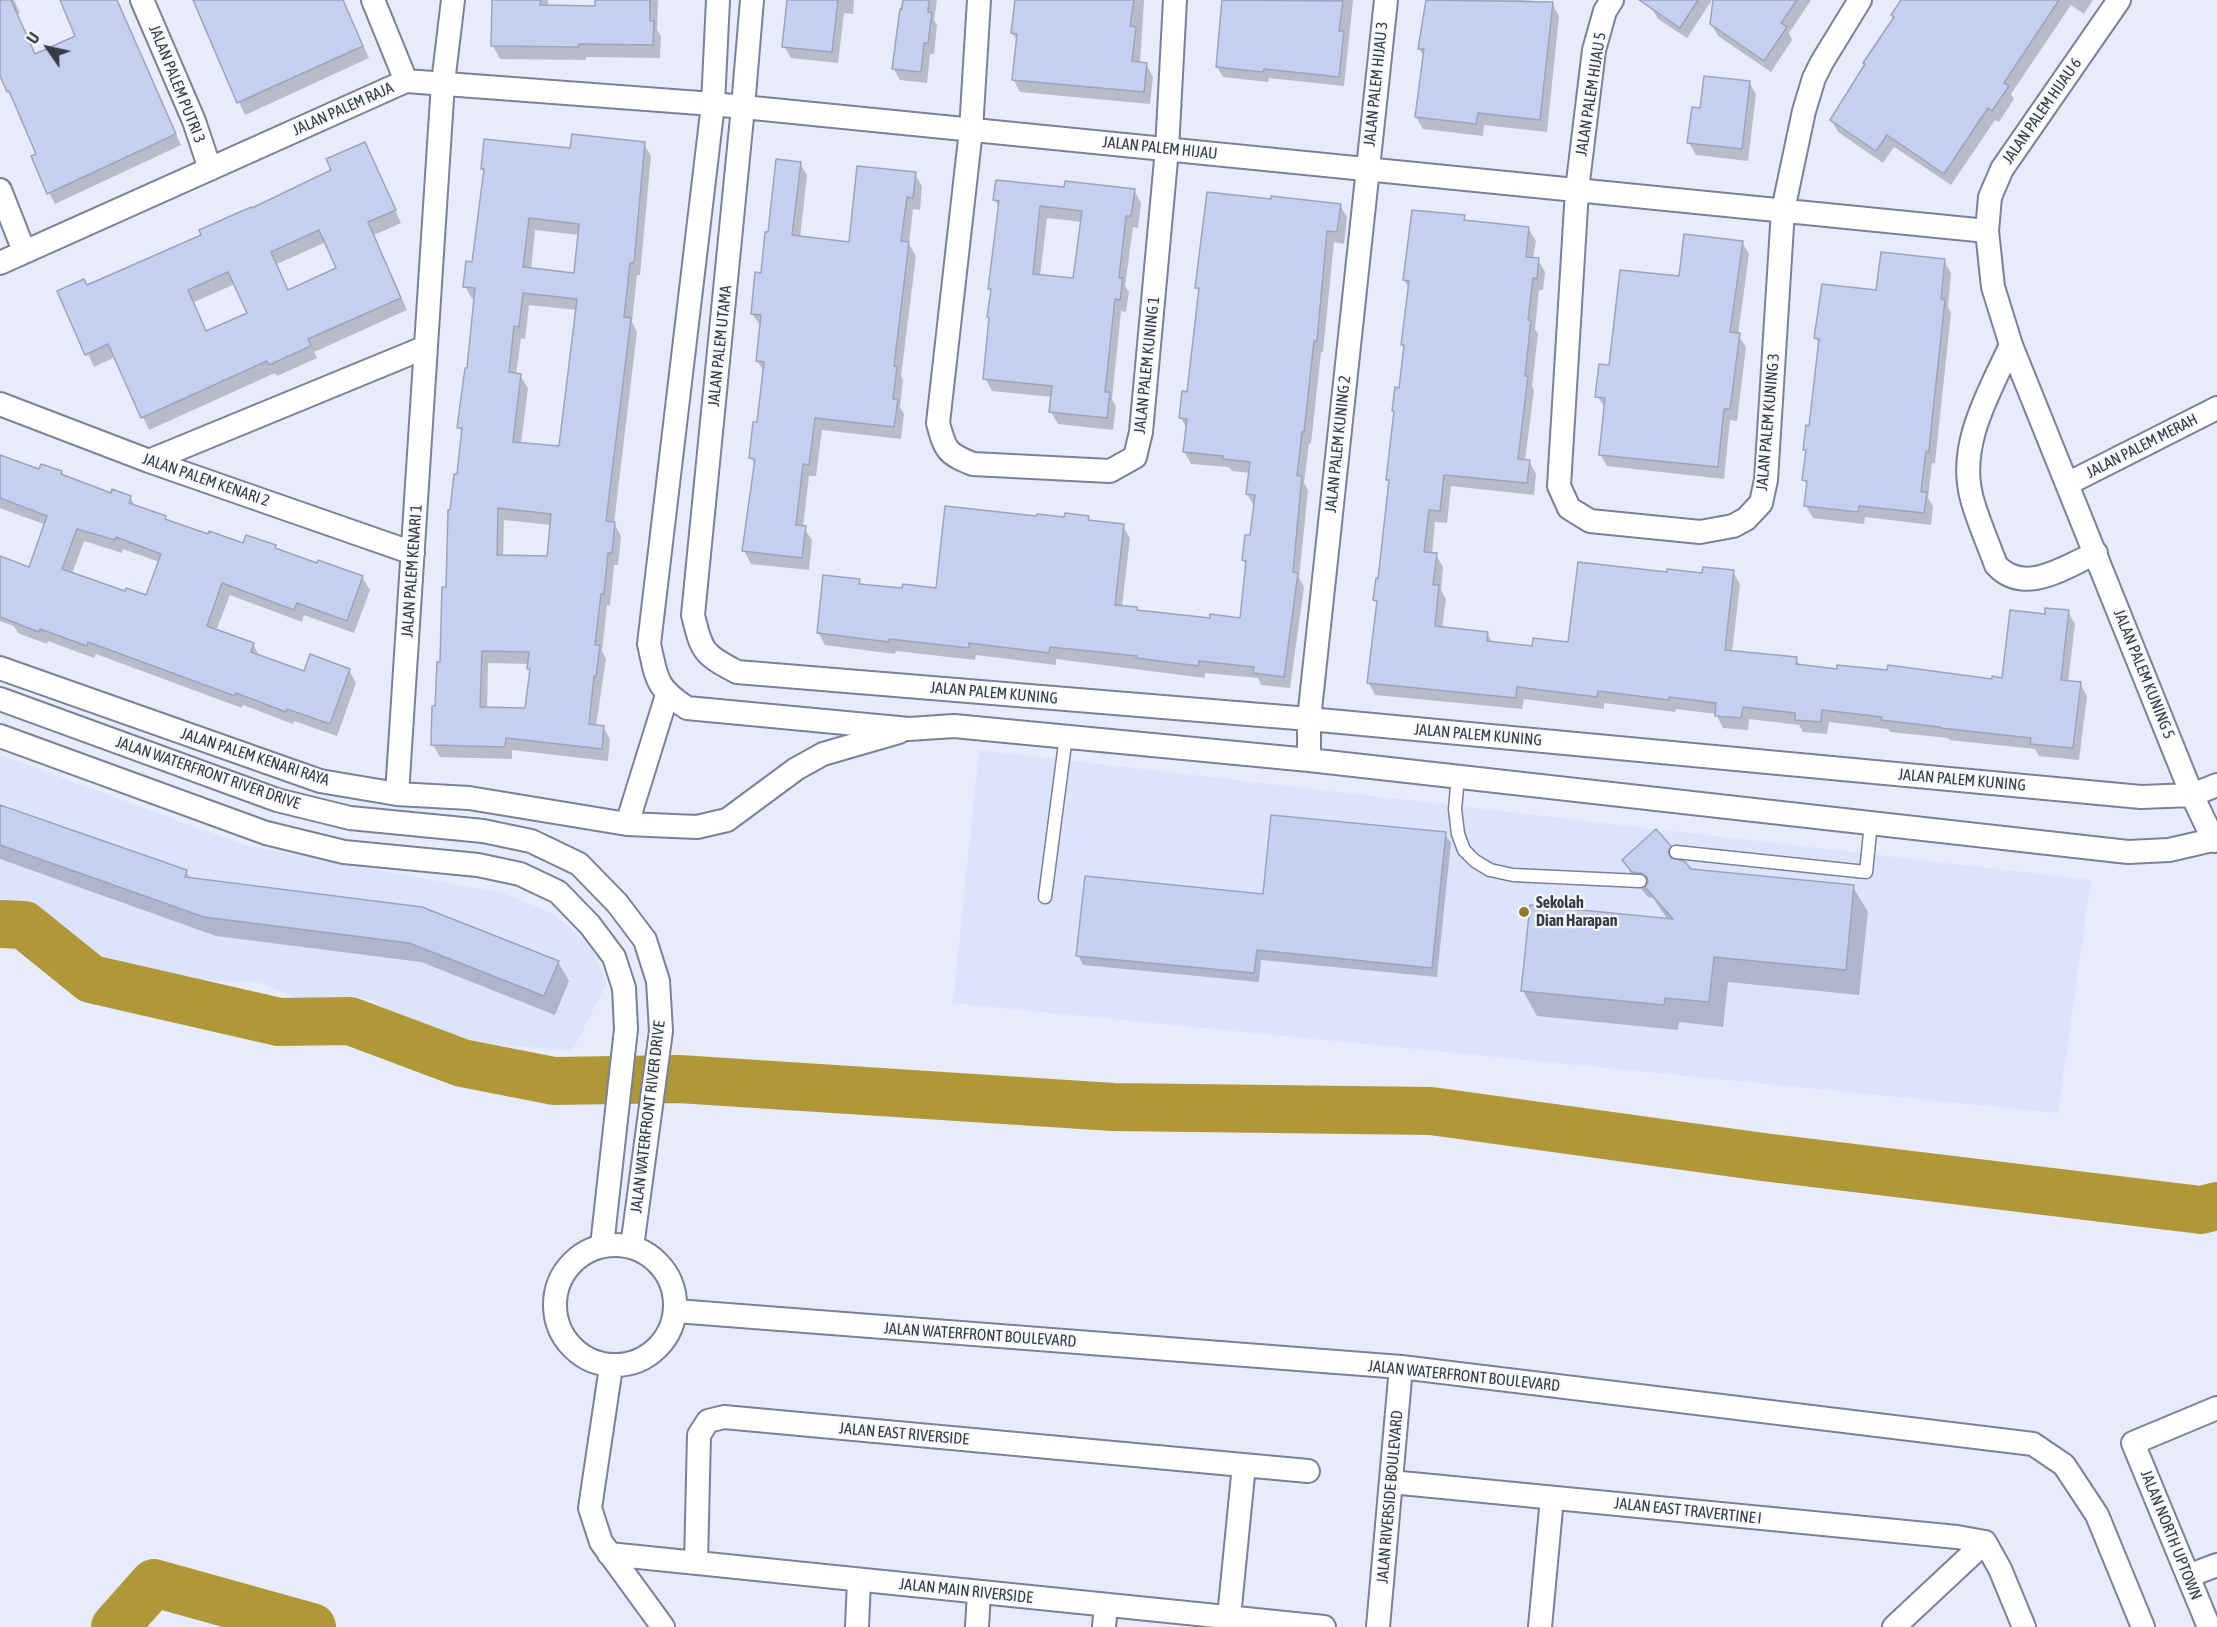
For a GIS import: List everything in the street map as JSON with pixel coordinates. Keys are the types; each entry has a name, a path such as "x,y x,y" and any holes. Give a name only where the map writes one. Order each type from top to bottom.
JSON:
{"street":[{"name":"JALAN PALEM PUTRI 3","path":"142,0 194,121 210,169"},
{"path":"373,0 406,81"},
{"name":"JALAN PALEM KENARI 1","path":"397,794 443,83 453,0"},
{"path":"718,0 713,104 649,644 662,687 627,824 697,828 727,820 796,769 823,754 909,729"},
{"name":"JALAN PALEM UTAMA","path":"736,672 713,659 700,643 693,615 752,0"},
{"path":"971,130 979,0"},
{"path":"1167,149 1175,0"},
{"name":"JALAN PALEM HIJAU 3","path":"1367,169 1386,0"},
{"name":"JALAN PALEM HIJAU 5","path":"1577,190 1594,50 1605,11 1612,0"},
{"path":"1783,210 1804,111 1814,78 1860,0"},
{"name":"JALAN PALEM HIJAU 6","path":"1987,231 1990,197 2002,169 2119,0"},
{"name":"JALAN PALEM RAJA","path":"0,263 406,81 743,107"},
{"name":"JALAN PALEM HIJAU","path":"743,107 1987,231"},
{"name":"JALAN PALEM KUNING 1","path":"971,130 938,423 943,443 953,456 973,464 1110,471 1135,457 1141,432 1167,149"},
{"name":"JALAN PALEM KUNING 2","path":"1309,760 1309,719 1367,169"},
{"path":"0,190 24,251"},
{"name":"JALAN PALEM KUNING 3","path":"1577,190 1559,486 1569,508 1590,521 1701,532 1733,526 1746,519 1761,503 1766,480 1783,210"},
{"name":"JALAN PALEM KUNING 5","path":"1987,231 1993,287 2011,345 2192,795 2215,840"},
{"path":"2011,345 1970,442 1968,465 1972,498 1996,565 2003,573 2029,580 2044,577 2096,553"},
{"path":"149,461 426,347"},
{"name":"JALAN PALEM KENARI 2","path":"0,404 149,461 413,553"},
{"name":"JALAN PALEM MERAH","path":"2067,483 2217,408"},
{"name":"JALAN PALEM KENARI RAYA","path":"0,668 320,781 397,794 470,798 627,824"},
{"name":"JALAN PALEM KUNING","path":"736,672 1309,719 2141,797 2192,795 2217,784"},
{"path":"662,687 687,708 909,729 954,726 1309,760 2128,852 2169,850 2215,840"},
{"name":"JALAN WATERFRONT RIVER DRIVE","path":"0,699 277,800 350,818 483,831 531,842 579,864 617,903 645,940 658,981 661,1031 632,1247"},
{"name":"JALAN WATERFRONT RIVER DRIVE","path":"0,736 266,833 344,852 478,865 520,874 558,892 590,925 614,957 624,988 626,1029 602,1246"},
{"path":"602,1246 632,1247 651,1256 665,1271 674,1290 675,1311 669,1334 654,1352 634,1364 610,1367 586,1359 566,1343 555,1319 555,1293 564,1272 580,1255 602,1246"},
{"name":"JALAN WATERFRONT BOULEVARD","path":"675,1311 1401,1367 2033,1444 2064,1465 2097,1515 2143,1627"},
{"path":"610,1367 590,1508 601,1542 663,1627"},
{"name":"JALAN RIVERSIDE BOULEVARD","path":"1378,1627 1401,1367"},
{"name":"JALAN NORTH UPTOWN","path":"2209,1627 2133,1443 2217,1408"},
{"name":"JALAN EAST RIVERSIDE","path":"696,1563 699,1435 708,1421 724,1417 1308,1471"},
{"path":"1228,1622 1244,1465"},
{"name":"JALAN EAST TRAVERTINE I","path":"1391,1482 1957,1537 1985,1542"},
{"path":"1540,1627 1552,1498"},
{"path":"1894,1627 1985,1542 2000,1569 2024,1627"},
{"name":"JALAN MAIN RIVERSIDE","path":"609,1554 979,1592 1105,1616 1324,1627"},
{"path":"2188,1576 2217,1564"},
{"path":"857,1627 859,1580"},
{"path":"977,1627 979,1592"}],"lane":[{"path":"1045,897 1065,736"},
{"path":"1458,777 1455,809 1458,834 1464,850 1475,861 1490,870 1513,875 1640,881"},
{"path":"1676,852 1866,872 1871,823"}],"shaded area":[{"name":"Sekolah Dian Harapan","path":"979,750 2091,880 2058,1113 953,1003"},
{"path":"0,755 247,846 502,893 552,913 589,945 607,983 572,1051 454,1040 395,1016 371,999 354,998 325,1004 299,998 254,981 218,981 136,972 99,963 68,948 15,905 0,898"}],"building":[{"path":"0,0 11,0 35,54 75,36 60,0 117,0 176,134 47,194 31,156 36,154 9,91 7,92 0,76"},
{"path":"193,0 343,0 363,46 237,103"},
{"path":"492,0 541,0 540,5 595,6 595,0 650,0 650,21 654,21 653,45 491,46"},
{"path":"787,0 838,0 832,52 782,47"},
{"path":"903,0 929,0 928,12 932,13 928,43 924,43 921,72 892,69"},
{"path":"1015,0 1134,0 1130,26 1136,27 1132,61 1147,63 1144,92 1012,80 1017,34 1011,33"},
{"path":"1222,0 1343,1 1339,31 1344,31 1339,77 1264,69 1263,72 1216,67"},
{"path":"1426,0 1553,2 1540,120 1478,113 1476,124 1415,117 1424,49 1418,49"},
{"path":"1639,0 1698,0 1680,28"},
{"path":"1713,0 1797,0 1781,23 1787,27 1764,61 1710,24"},
{"path":"1901,0 2059,0 2004,83 2009,86 1992,111 1988,108 1944,174 1887,135 1876,151 1830,120 1865,64 1863,63 1894,17 1891,15"},
{"path":"1704,76 1750,81 1742,149 1687,143 1692,107 1700,108"},
{"path":"572,134 645,142 634,263 630,263 624,317 631,318 606,521 615,522 612,553 608,553 604,594 601,594 595,645 600,645 589,724 604,726 602,749 506,738 505,747 431,745 432,706 435,706 437,662 440,662 442,587 446,587 448,510 450,510 454,474 457,474 462,428 457,428 465,368 467,368 475,288 463,287 466,261 472,262 484,169 481,169 484,139 570,148","holes":["529,218 579,224 574,273 523,267","523,293 577,299 559,446 513,442 521,374 509,372 514,326 519,327","498,508 551,514 547,556 497,555","482,651 529,652 527,669 530,669 525,708 480,707"]},
{"path":"365,142 396,210 368,222 401,298 308,339 311,346 269,365 267,361 141,418 108,344 85,355 57,291 84,279 87,285 201,235 199,230 252,208 331,170 326,159","holes":["319,230 336,268 288,290 271,252","228,272 247,313 206,331 188,290"]},
{"path":"776,159 801,162 792,235 849,242 857,166 916,172 913,198 907,197 901,241 909,242 894,366 897,367 893,399 898,400 894,427 815,418 809,465 803,464 796,525 806,526 802,558 742,551 755,459 749,458 753,422 757,422 764,362 756,361 761,315 751,314 755,272 761,273 765,232 768,232"},
{"path":"996,180 1064,187 1065,181 1135,189 1131,216 1126,216 1119,278 1123,278 1120,300 1115,299 1105,392 1110,392 1107,418 1049,412 1052,386 983,379 991,289 988,289 999,201 993,200","holes":["1040,206 1082,211 1073,278 1033,274"]},
{"path":"1207,192 1341,204 1337,232 1327,231 1317,341 1314,341 1304,432 1302,432 1297,476 1302,476 1293,572 1298,573 1284,677 1253,673 1254,667 1199,661 1198,666 1136,658 1137,656 1050,647 1049,653 969,643 969,648 889,639 889,642 817,633 823,575 860,579 859,584 902,588 903,584 936,588 945,506 1036,516 1037,514 1064,517 1065,513 1089,516 1088,520 1124,524 1115,605 1137,607 1137,610 1210,618 1210,614 1240,618 1246,561 1242,560 1245,535 1250,535 1255,495 1246,494 1250,462 1223,459 1223,456 1183,452 1187,419 1179,418 1182,391 1187,392 1199,288 1195,288"},
{"path":"1412,210 1465,215 1464,220 1529,227 1526,257 1539,258 1537,279 1533,278 1528,320 1531,320 1525,376 1528,376 1518,459 1530,460 1527,483 1444,475 1440,511 1429,510 1424,552 1437,553 1433,585 1439,585 1435,626 1488,632 1487,641 1532,646 1533,638 1568,642 1578,562 1667,572 1667,569 1702,573 1703,567 1734,570 1725,650 1797,657 1796,664 1837,669 1837,665 1887,670 1888,665 1992,679 1992,676 2002,678 2010,610 2045,614 2045,608 2069,610 2061,680 2081,682 2073,748 2030,744 2031,738 1940,728 1881,720 1882,717 1822,710 1821,722 1795,720 1795,713 1743,707 1741,718 1715,716 1716,703 1669,697 1669,700 1598,691 1597,697 1517,687 1516,698 1367,683 1377,601 1373,600 1376,578 1378,579 1389,480 1386,480 1394,411 1392,411 1395,387 1399,388 1404,345 1401,345 1409,281 1403,280"},
{"path":"1684,234 1743,241 1730,332 1740,333 1730,409 1724,409 1718,467 1599,455 1605,398 1595,397 1599,364 1609,365 1620,270 1679,276"},
{"path":"1881,252 1945,259 1941,299 1945,300 1929,452 1926,451 1921,492 1927,492 1924,513 1859,506 1858,512 1804,506 1807,481 1802,480 1806,450 1803,450 1806,425 1809,426 1819,339 1814,338 1822,284 1876,290"},
{"path":"0,455 39,469 41,464 111,493 112,489 131,496 129,503 208,534 209,531 243,543 246,535 317,563 318,560 363,576 347,621 297,603 294,610 222,583 207,626 254,643 251,652 304,671 310,654 350,669 330,724 287,709 286,712 236,693 235,696 88,642 87,646 40,629 39,632 0,617 0,556 29,567 47,516 0,498","holes":["77,529 115,540 116,537 161,554 146,595 126,588 125,591 62,569"]},
{"path":"0,805 187,870 185,877 422,907 559,961 544,996 409,943 204,917 0,845"},
{"path":"1271,815 1446,832 1432,968 1257,950 1254,973 1076,956 1085,876 1263,894"},
{"path":"1656,829 1671,846 1668,852 1671,858 1684,861 1691,869 1854,885 1846,970 1714,957 1709,1002 1665,998 1664,1005 1521,991 1530,905 1673,919 1645,887 1648,882 1647,877 1641,873 1632,872 1622,860"}],"waterway":[{"path":"0,924 24,925 91,979 279,1022 350,1021 462,1063 554,1081 679,1079 1113,1107 1431,1111 1763,1157 2201,1210 2217,1206"},
{"path":"115,1627 154,1583 312,1627"}],"place":[{"name":"Sekolah Dian Harapan","path":"1524,912"}]}
